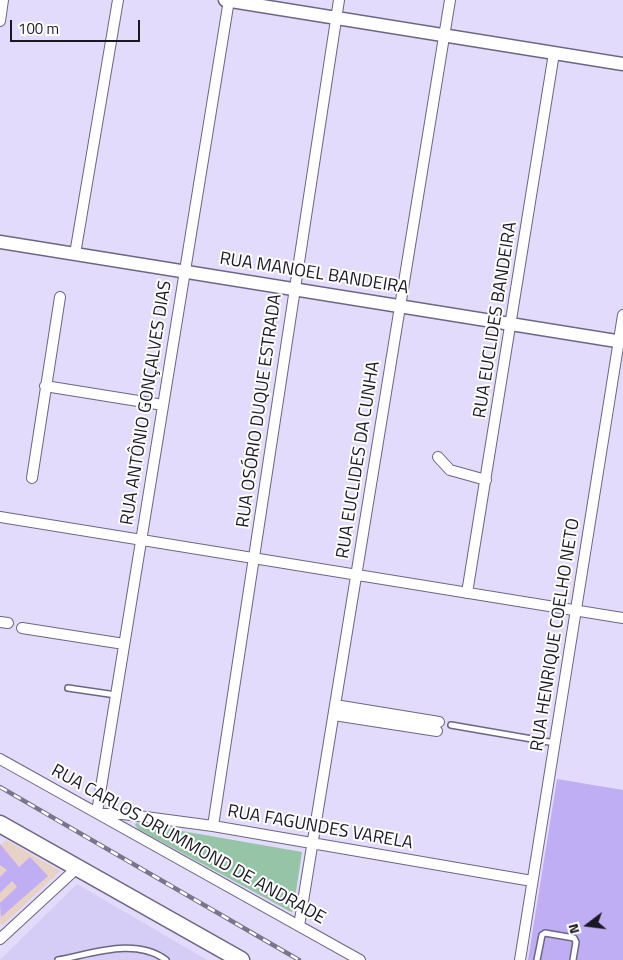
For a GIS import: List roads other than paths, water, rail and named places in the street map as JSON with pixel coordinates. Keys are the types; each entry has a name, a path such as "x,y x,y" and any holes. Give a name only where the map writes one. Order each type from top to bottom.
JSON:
{"main road":[{"path":"0,824 241,960"}],"street":[{"path":"0,21 4,0"},
{"path":"75,254 118,0"},
{"path":"227,0 623,64"},
{"name":"RUA ANTÔNIO GONÇALVES DIAS","path":"99,813 124,644 227,0"},
{"name":"RUA OSÓRIO DUQUE ESTRADA","path":"213,826 339,0"},
{"name":"RUA EUCLIDES DA CUNHA","path":"299,926 450,0"},
{"name":"RUA EUCLIDES BANDEIRA","path":"467,593 512,324 554,53"},
{"name":"RUA MANOEL BANDEIRA","path":"0,242 401,305 621,342"},
{"path":"32,478 60,296"},
{"name":"RUA HENRIQUE COELHO NETO","path":"520,960 621,342 623,315"},
{"path":"45,386 163,405"},
{"path":"438,457 450,470 486,480"},
{"path":"0,516 623,618"},
{"path":"22,628 124,644"},
{"path":"334,710 438,726"},
{"name":"RUA CARLOS DRUMMOND DE ANDRADE","path":"0,760 99,813 360,960"},
{"name":"RUA FAGUNDES VARELA","path":"99,813 123,814 213,826 532,881"},
{"path":"0,939 78,867"}],"lane":[{"path":"68,688 116,695"},
{"path":"451,725 555,743"},
{"path":"537,960 542,935 545,933 574,938 576,942 573,960"},
{"path":"58,960 136,947 155,952 166,960"}],"railway":[{"path":"0,787 299,960"}]}
